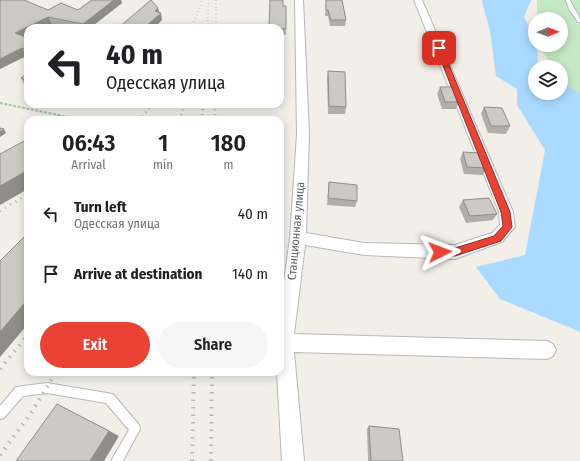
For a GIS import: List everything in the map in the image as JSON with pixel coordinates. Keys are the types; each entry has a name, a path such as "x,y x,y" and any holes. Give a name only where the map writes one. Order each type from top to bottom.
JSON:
{"street":[{"name":"Станционная улица","path":"293,461 284,343 298,238 302,134 299,0"},
{"path":"298,238 364,250 455,252 497,238 508,227 506,212 418,0"},
{"path":"284,343 547,350"}],"lane":[{"path":"568,0 580,21"},
{"path":"0,414 20,391 47,388 109,398 135,429 117,461"}],"path":[{"path":"0,103 24,108"},
{"path":"24,108 63,116"}],"green space":[{"path":"537,0 580,0 580,95 568,86 568,60 548,60 543,52 568,52 568,12 537,12"}],"water":[{"path":"482,0 531,0 524,17 528,25 528,52 537,52 538,60 528,60 528,100 568,100 568,86 580,94 580,333 500,299 476,267 525,255 545,150 517,105 517,89 496,76 490,31"}],"building":[{"path":"0,0 24,0 48,10 61,3 78,10 92,0 114,0 83,24 48,17 34,24 24,24 24,29 15,33 24,36 24,49 22,48 0,59"},
{"path":"151,0 158,8 155,11 161,13 149,24 123,24"},
{"path":"270,0 283,0 283,6 286,6 286,29 284,29 284,24 269,24"},
{"path":"326,0 342,0 346,20 331,20 328,10 326,10"},
{"path":"328,71 345,72 346,107 329,106"},
{"path":"440,87 453,87 459,102 445,102"},
{"path":"484,107 502,108 510,126 491,126"},
{"path":"24,141 24,172 0,186 0,154"},
{"path":"463,152 480,153 487,168 467,167"},
{"path":"329,182 357,185 357,201 328,198"},
{"path":"489,198 497,214 470,216 463,200"},
{"path":"24,237 24,304 0,332 0,261"},
{"path":"57,404 109,431 90,461 16,461"},
{"path":"369,426 399,429 403,461 371,461"}],"railway":[{"path":"193,24 201,5 201,0"},
{"path":"207,24 209,0"},
{"path":"216,0 216,24"},
{"path":"142,116 150,108"},
{"path":"181,116 183,108"},
{"path":"202,116 203,108"},
{"path":"215,108 215,116"},
{"path":"0,211 24,196"},
{"path":"0,369 24,340"},
{"path":"0,455 31,413 54,376"},
{"path":"192,461 194,376"},
{"path":"211,461 212,376"}],"route":[{"path":"439,48 506,212 508,227 497,238 455,252 440,252"}]}
